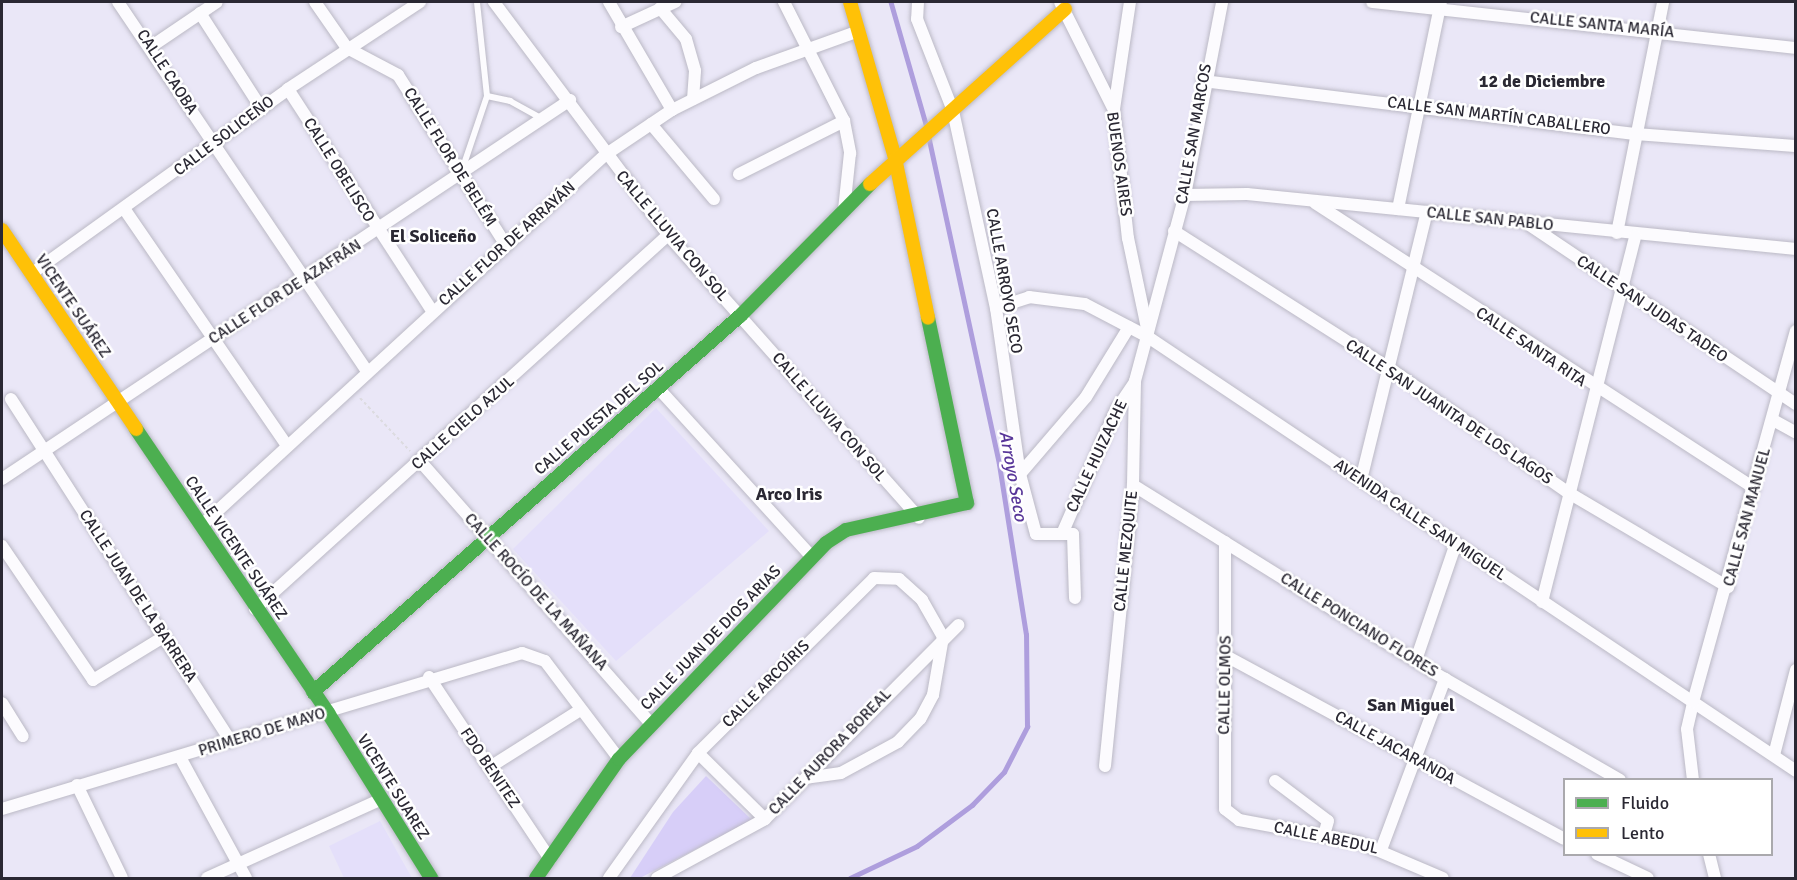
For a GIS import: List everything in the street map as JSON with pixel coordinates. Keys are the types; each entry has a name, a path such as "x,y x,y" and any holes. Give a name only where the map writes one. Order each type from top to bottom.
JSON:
{"street":[{"name":"CALLE CAOBA","path":"118,2 152,46 213,144 366,370"},
{"path":"152,46 217,2"},
{"name":"CALLE FLOR DE BELÉM","path":"315,2 347,48 398,75 460,177 506,245"},
{"name":"CALLE SOLICEÑO","path":"31,274 125,210 288,89 420,2"},
{"name":"CALLE LLUVIA CON SOL","path":"494,2 570,100 605,155 668,235 919,518"},
{"path":"609,2 621,27 672,110"},
{"path":"621,27 675,2"},
{"path":"784,2 844,121 850,153 844,213"},
{"path":"850,2 900,154"},
{"name":"CALLE ARROYO SECO","path":"918,2 917,20 953,111 996,308 1020,474 1036,534 1068,534"},
{"path":"1114,110 1130,2"},
{"name":"CALLE SAN MARCOS","path":"1149,337 1174,231 1185,195 1203,81 1222,2"},
{"name":"CALLE SANTA MARÍA","path":"1372,2 1440,5 1796,48"},
{"path":"1617,232 1662,2"},
{"name":"CALLE PUESTA DEL SOL","path":"313,692 486,536 659,389 740,316 900,154 953,111 1062,5"},
{"name":"BUENOS AIRES","path":"1062,5 1114,110 1128,238 1149,337"},
{"path":"1398,209 1440,5"},
{"path":"660,8 686,39 695,70 693,99"},
{"path":"200,13 261,108"},
{"name":"CALLE FLOR DE ARRAYÁN","path":"201,526 366,370 605,155 672,110 693,99 807,47 859,31"},
{"name":"CALLE SAN MARTÍN CABALLERO","path":"1203,81 1419,105 1635,134 1796,146"},
{"name":"CALLE OBELISCO","path":"288,89 377,231 432,311"},
{"name":"CALLE FLOR DE AZAFRÁN","path":"2,479 117,401 460,177 570,100"},
{"path":"739,174 844,121"},
{"path":"651,124 714,199"},
{"name":"CALLE JUAN DE DIOS ARIAS","path":"536,879 619,759 812,556 846,530 919,518 967,503 900,154"},
{"name":"CALLE SAN PABLO","path":"1185,195 1247,194 1617,232 1635,236 1796,249"},
{"name":"CALLE SANTA RITA","path":"1311,201 1595,390 1754,488"},
{"path":"125,210 210,341 287,446"},
{"path":"1360,480 1427,212"},
{"name":"CALLE SAN JUDAS TADEO","path":"1524,222 1780,396 1796,404"},
{"name":"VICENTE SUÁREZ","path":"2,230 117,401"},
{"name":"CALLE SAN JUANITA DE LOS LAGOS","path":"1174,231 1389,368 1569,493 1728,588"},
{"name":"CALLE CIELO AZUL","path":"255,609 668,235"},
{"path":"1542,602 1635,236"},
{"name":"AVENIDA CALLE SAN MIGUEL","path":"996,308 1029,297 1085,304 1149,337 1796,771"},
{"path":"1020,474 1086,397 1130,327"},
{"name":"CALLE SAN MANUEL","path":"1693,778 1687,729 1693,702 1728,588 1796,331"},
{"name":"CALLE MEZQUITE","path":"1105,766 1133,485 1135,381 1149,337"},
{"name":"CALLE HUIZACHE","path":"1068,534 1116,410 1135,381"},
{"path":"659,389 812,556"},
{"name":"CALLE JUAN DE LA BARRERA","path":"11,399 231,742"},
{"name":"CALLE VICENTE SUÁREZ","path":"117,401 327,713"},
{"path":"1773,420 1796,433"},
{"name":"CALLE ROCÍO DE LA MAÑANA","path":"420,462 651,724"},
{"name":"CALLE PONCIANO FLORES","path":"1133,485 1445,678 1617,778"},
{"path":"1068,534 1076,598"},
{"name":"CALLE OLMOS","path":"1225,542 1226,656 1222,803 1239,820"},
{"path":"1416,660 1456,543"},
{"path":"2,546 93,680 165,636"},
{"name":"CALLE ARCOÍRIS","path":"609,879 698,753 874,578 899,579 922,600 942,637"},
{"name":"CALLE AURORA BOREAL","path":"657,879 765,819 942,637 958,625"},
{"path":"806,778 863,764 898,742 920,719 942,665 942,637"},
{"name":"PRIMERO DE MAYO","path":"2,809 327,713 429,677 522,653 545,662 580,710"},
{"name":"CALLE JACARANDA","path":"1226,656 1412,760 1563,838"},
{"path":"1774,755 1796,670"},
{"name":"FDO BENITEZ","path":"429,677 550,858"},
{"path":"1381,850 1412,760 1445,678"},
{"path":"2,703 23,736"},
{"path":"490,767 580,710 619,759"},
{"name":"VICENTE SUAREZ","path":"327,713 430,879"},
{"path":"698,753 765,819"},
{"path":"180,757 246,879"},
{"path":"1275,781 1328,821 1324,835"},
{"path":"77,785 122,879"},
{"path":"207,879 380,800"},
{"name":"CALLE ABEDUL","path":"1239,820 1324,835 1381,850 1443,879"},
{"path":"1599,856 1648,879"},
{"path":"1709,856 1715,879"}],"lane":[{"path":"460,177 487,96 477,2"},
{"path":"487,96 510,101 542,120"}],"path":[{"path":"349,386 420,462"}],"shaded area":[{"path":"656,408 769,531 616,661 513,549"},
{"path":"706,776 752,820 640,878 630,878 673,812"},
{"path":"380,821 412,878 344,878 329,846"}],"waterway":[{"name":"Arroyo Seco","path":"891,2 926,124"},
{"name":"Arroyo Seco","path":"850,878 917,846 972,805 1004,772 1027,727 1026,635 999,464 928,135"}],"traffic: fast":[{"path":"313,692 740,316 870,184"},
{"path":"536,878 619,759 826,543 846,530 967,503 928,318"},
{"path":"136,429 328,713 431,878"}],"traffic: slow":[{"path":"850,2 895,158 928,318"},
{"path":"870,184 1065,9"},
{"path":"2,230 136,429"}],"district":[{"name":"12 de Diciembre","path":"1542,81"},
{"name":"El Soliceño","path":"433,236"},
{"name":"Arco Iris","path":"789,494"},
{"name":"San Miguel","path":"1411,705"}]}
